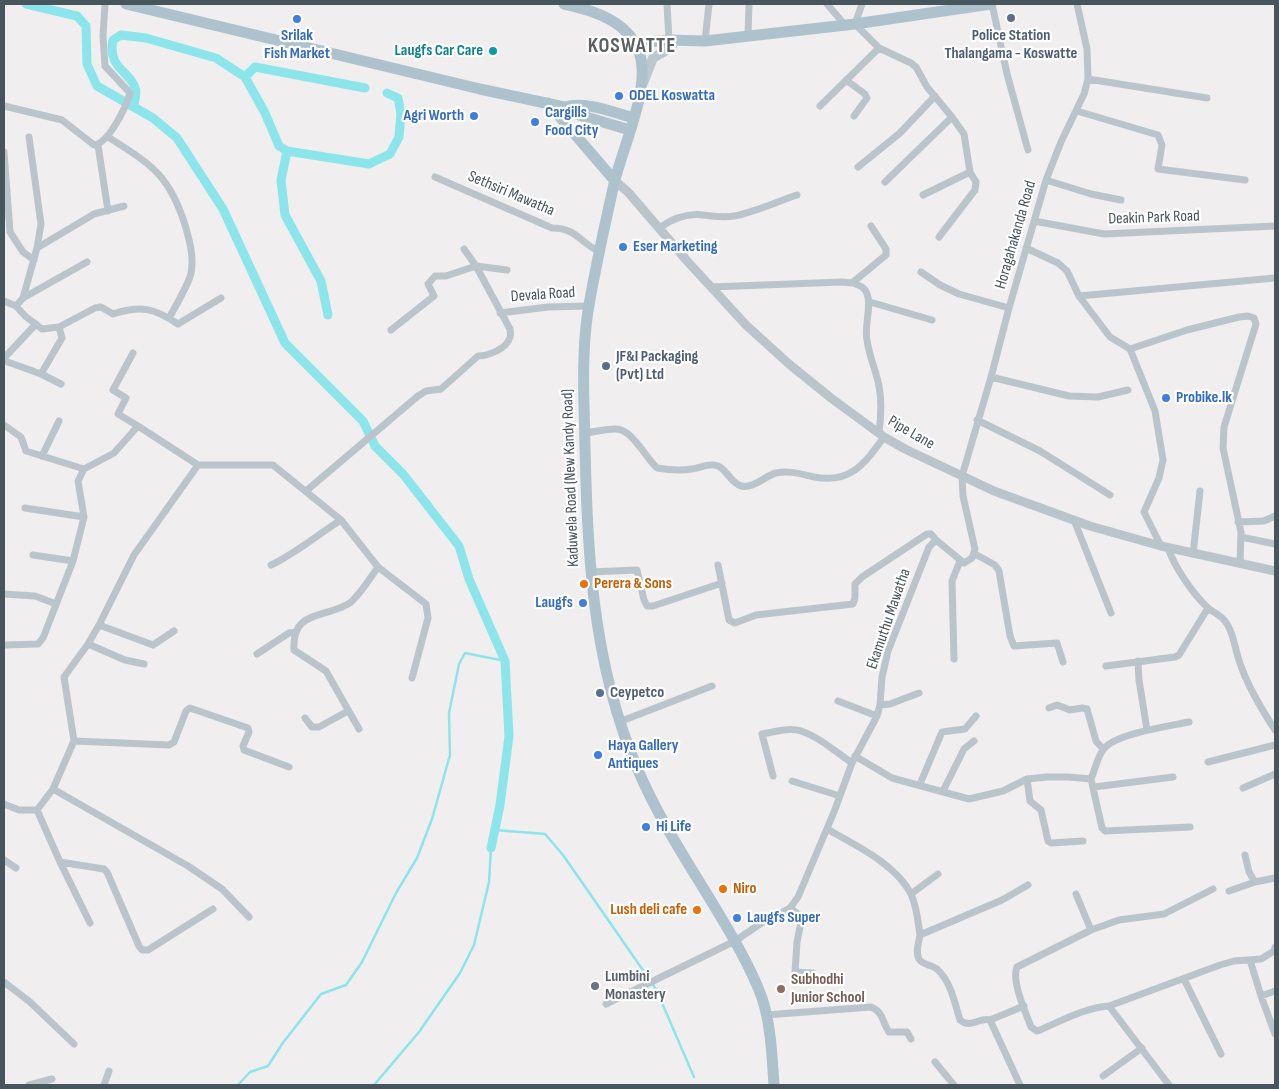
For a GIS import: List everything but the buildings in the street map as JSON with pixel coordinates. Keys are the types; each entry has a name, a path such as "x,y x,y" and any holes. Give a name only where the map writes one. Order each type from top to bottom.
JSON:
{"main road":[{"path":"126,4 548,103 564,107 579,115 630,130"},
{"path":"564,4 595,12 609,18 619,25 637,46 705,41 850,25 922,9 991,4"},
{"path":"641,87 653,58 671,43"},
{"name":"Kaduwela Road (New Kandy Road)","path":"637,46 642,68 641,87 634,118 615,181 589,306 584,355 584,433 590,572 601,652 613,705 619,722 653,803 735,941 753,976 766,1015 774,1085"},
{"path":"548,103 615,181"},
{"path":"564,107 574,104 584,105 634,118"}],"street":[{"path":"98,145 108,137 127,103 130,93 105,66 103,36 105,4"},
{"path":"667,4 671,43"},
{"path":"705,41 709,4"},
{"path":"748,35 749,4"},
{"path":"827,4 879,48 916,67 927,87 952,116 964,134 970,172 976,182 975,190 939,237"},
{"path":"850,25 862,4"},
{"path":"991,4 1007,74 1028,150"},
{"name":"Horagahakanda Road","path":"962,476 1046,180 1061,142 1077,111 1088,79 1087,49 1077,4"},
{"path":"820,106 879,48"},
{"path":"1088,79 1207,98"},
{"path":"846,80 865,94 867,98 854,116"},
{"path":"858,166 900,133 935,96"},
{"path":"4,106 62,120 94,145 98,145"},
{"path":"1077,111 1158,135 1162,145 1158,169 1244,180"},
{"path":"885,182 952,116"},
{"path":"23,298 37,248 40,224 29,137"},
{"path":"108,137 147,162 167,183 178,204 192,248 191,274 169,318"},
{"path":"98,145 108,211"},
{"path":"4,152 10,232 23,252 34,260"},
{"path":"923,194 970,172"},
{"name":"Sethsiri Mawatha","path":"435,177 552,228 562,228 573,232 589,247 600,252"},
{"path":"1046,180 1091,194 1120,200"},
{"name":"Pipe Lane","path":"615,181 628,192 746,325 789,364 831,398 905,449 994,491 1074,520 1164,547 1275,572"},
{"path":"659,228 672,220 696,214 718,217 734,216 797,195"},
{"path":"37,248 94,214 124,206"},
{"name":"Deakin Park Road","path":"1034,220 1104,234 1275,226"},
{"path":"852,283 886,256 886,248 871,226"},
{"path":"1026,248 1058,263 1067,271 1079,296 1110,337 1130,349 1158,421 1163,460 1159,478 1144,512 1182,576 1208,608 1223,619 1228,627 1241,668 1263,712 1275,730"},
{"path":"306,491 418,396 426,391 441,389 478,356 488,356 506,344 510,338 510,328 500,313 476,266 464,249"},
{"path":"16,306 23,298 87,262"},
{"path":"391,330 434,296 428,284 435,276 446,276 476,266 507,270"},
{"path":"921,272 940,285 959,294 1009,308"},
{"path":"1079,296 1275,278"},
{"path":"584,433 616,429 623,430 657,468 691,470 715,465 722,468 737,484 749,486 775,474 789,472 827,478 845,476 857,470 868,460 881,434 880,387 866,340 866,318 870,302 867,292 862,286 842,282 711,287"},
{"path":"4,301 16,306 42,329 59,327 95,308 101,307 113,314 142,308 169,318 178,324 183,323 221,298"},
{"path":"870,302 932,320"},
{"name":"Devala Road","path":"500,313 548,306 589,306"},
{"path":"1130,349 1188,330 1240,317 1248,316 1254,318 1256,324 1224,427 1223,448 1241,537 1240,563"},
{"path":"36,324 5,357 5,361 41,374 61,384"},
{"path":"41,374 62,338 59,327"},
{"path":"133,353 113,390 126,398 118,414 198,465 273,465 341,520 378,567 426,604 428,618 412,678"},
{"path":"991,377 1069,396 1098,398 1128,390"},
{"path":"977,420 1040,451 1110,495"},
{"path":"42,456 59,421"},
{"path":"4,426 21,437 26,451 84,469"},
{"path":"4,645 38,644 43,638 73,562 84,517 78,481 84,469 114,453 138,426"},
{"path":"37,810 53,789 74,741 64,677 99,625 134,555 198,465"},
{"path":"718,565 729,620 735,623 756,615 852,604 854,601 855,584 862,577 927,534 934,536 936,540 960,560 966,562 972,558 974,554 972,532 963,496 962,476"},
{"path":"1193,554 1200,491"},
{"path":"25,508 84,517"},
{"path":"1238,522 1264,521 1275,516"},
{"path":"271,565 292,555 316,536 341,520"},
{"path":"1074,520 1111,613"},
{"path":"1241,537 1275,544"},
{"name":"Ekamuthu Mawatha","path":"790,908 798,897 827,829 853,760 877,716 880,705 882,677 888,652 929,547 936,540"},
{"path":"974,554 995,565 1000,571 1010,636 1014,646 1057,643 1063,662"},
{"path":"34,556 73,562"},
{"path":"954,659 952,581 960,560"},
{"path":"359,729 326,671 294,650 293,639 297,627 309,618 328,613 352,602 378,567"},
{"path":"590,572 638,570 646,606 653,606 722,583"},
{"path":"4,594 35,596 56,604"},
{"path":"1106,666 1179,655 1208,608"},
{"path":"99,625 153,645 174,631"},
{"path":"257,654 289,633 296,632"},
{"path":"88,644 125,660 144,664"},
{"path":"1138,661 1147,730"},
{"path":"619,722 712,686"},
{"path":"880,705 890,704 919,693"},
{"path":"838,701 877,716"},
{"path":"1049,708 1057,705 1070,710 1087,709 1096,741 1104,749"},
{"path":"74,741 169,745 174,742 186,711 190,708 248,728 249,732 243,746 244,750 289,767"},
{"path":"305,718 312,727 319,728 348,710"},
{"path":"920,784 942,732 965,729 976,716"},
{"path":"1189,722 1147,730 1114,741 1104,749 1091,779 1102,828 1105,831 1190,827"},
{"path":"773,776 762,734 783,730 801,731 853,760 892,778 920,784 969,799 1003,791 1027,780 1068,776 1091,779"},
{"path":"943,791 964,749 974,740"},
{"path":"1208,762 1275,745"},
{"path":"1243,788 1275,774"},
{"path":"1094,787 1173,777"},
{"path":"1027,780 1030,801 1041,810 1048,841 1083,840"},
{"path":"792,781 840,796"},
{"path":"53,789 188,866 222,889 249,917"},
{"path":"4,804 19,810 37,810"},
{"path":"37,810 90,923"},
{"path":"827,829 880,860 904,884 911,894 916,907 920,935 918,958 921,962 933,966 940,972 948,984 960,1020 966,1024 984,1019 990,1020 1024,1006"},
{"path":"1244,855 1249,872 1255,882"},
{"path":"4,860 16,868"},
{"path":"60,862 104,869 142,950 148,950 213,909"},
{"path":"911,894 938,874"},
{"path":"1228,891 1275,878"},
{"path":"920,935 1002,900 1028,885"},
{"path":"1213,889 1164,914 1119,920 1092,930 1017,967 1015,970 1016,979 1031,1027 1037,1031 1088,1009 1109,1006 1220,965 1261,959 1274,951 1275,947"},
{"path":"1076,894 1092,930"},
{"path":"606,1004 735,941 760,924 790,908 802,917 797,942 795,972 813,973"},
{"path":"1250,960 1275,1034"},
{"path":"1184,979 1221,1054"},
{"path":"4,982 30,1002 74,1044"},
{"path":"1261,996 1275,991"},
{"path":"1109,1006 1169,1085"},
{"path":"766,1015 871,1007 876,1009 882,1016 888,1032 906,1032 912,1039"},
{"path":"990,1020 1020,1085"},
{"path":"1103,1076 1142,1048"},
{"path":"935,1062 954,1085"},
{"path":"104,1085 109,1071"},
{"path":"30,1085 52,1080"}],"waterway":[{"path":"26,4 77,16 86,26 87,64 97,86 153,118 177,138 223,209 285,343 363,421 375,446 403,474 459,546 469,579 505,661 509,736 500,805 491,848"},
{"path":"134,107 136,91 134,84 117,64 112,50 113,40 121,35 146,38 216,58 245,77 265,113 279,146 287,151 281,180 285,215 321,281 328,315"},
{"path":"245,77 255,67 365,88"},
{"path":"287,151 369,164 390,154 399,137 401,114 398,98 387,93"},
{"path":"238,1085 250,1072 268,1066 282,1044 321,994 346,985 362,962 396,893 417,858 432,819 450,755 449,713 459,664 465,653 505,661"},
{"path":"495,830 545,834 563,855 656,989 694,1077"},
{"path":"374,1085 419,1032 460,973 474,945 489,882 491,848"}],"place":[{"name":"Police Station Thalangama - Koswatte","path":"1011,18"},
{"name":"Srilak Fish Market","path":"297,19"},
{"name":"Laugfs Car Care","path":"493,51"},
{"name":"ODEL Koswatta","path":"619,96"},
{"name":"Agri Worth","path":"474,116"},
{"name":"Cargills Food City","path":"535,122"},
{"name":"Eser Marketing","path":"623,247"},
{"name":"JF&I Packaging (Pvt) Ltd","path":"606,366"},
{"name":"Probike.lk","path":"1166,398"},
{"name":"Perera & Sons","path":"584,584"},
{"name":"Laugfs","path":"583,603"},
{"name":"Ceypetco","path":"600,693"},
{"name":"Haya Gallery Antiques","path":"598,755"},
{"name":"Hi Life","path":"646,827"},
{"name":"Niro","path":"723,889"},
{"name":"Lush deli cafe","path":"697,910"},
{"name":"Laugfs Super","path":"737,918"},
{"name":"Lumbini Monastery","path":"595,986"},
{"name":"Subhodhi Junior School","path":"781,989"}],"district":[{"name":"KOSWATTE","path":"632,47"}]}
